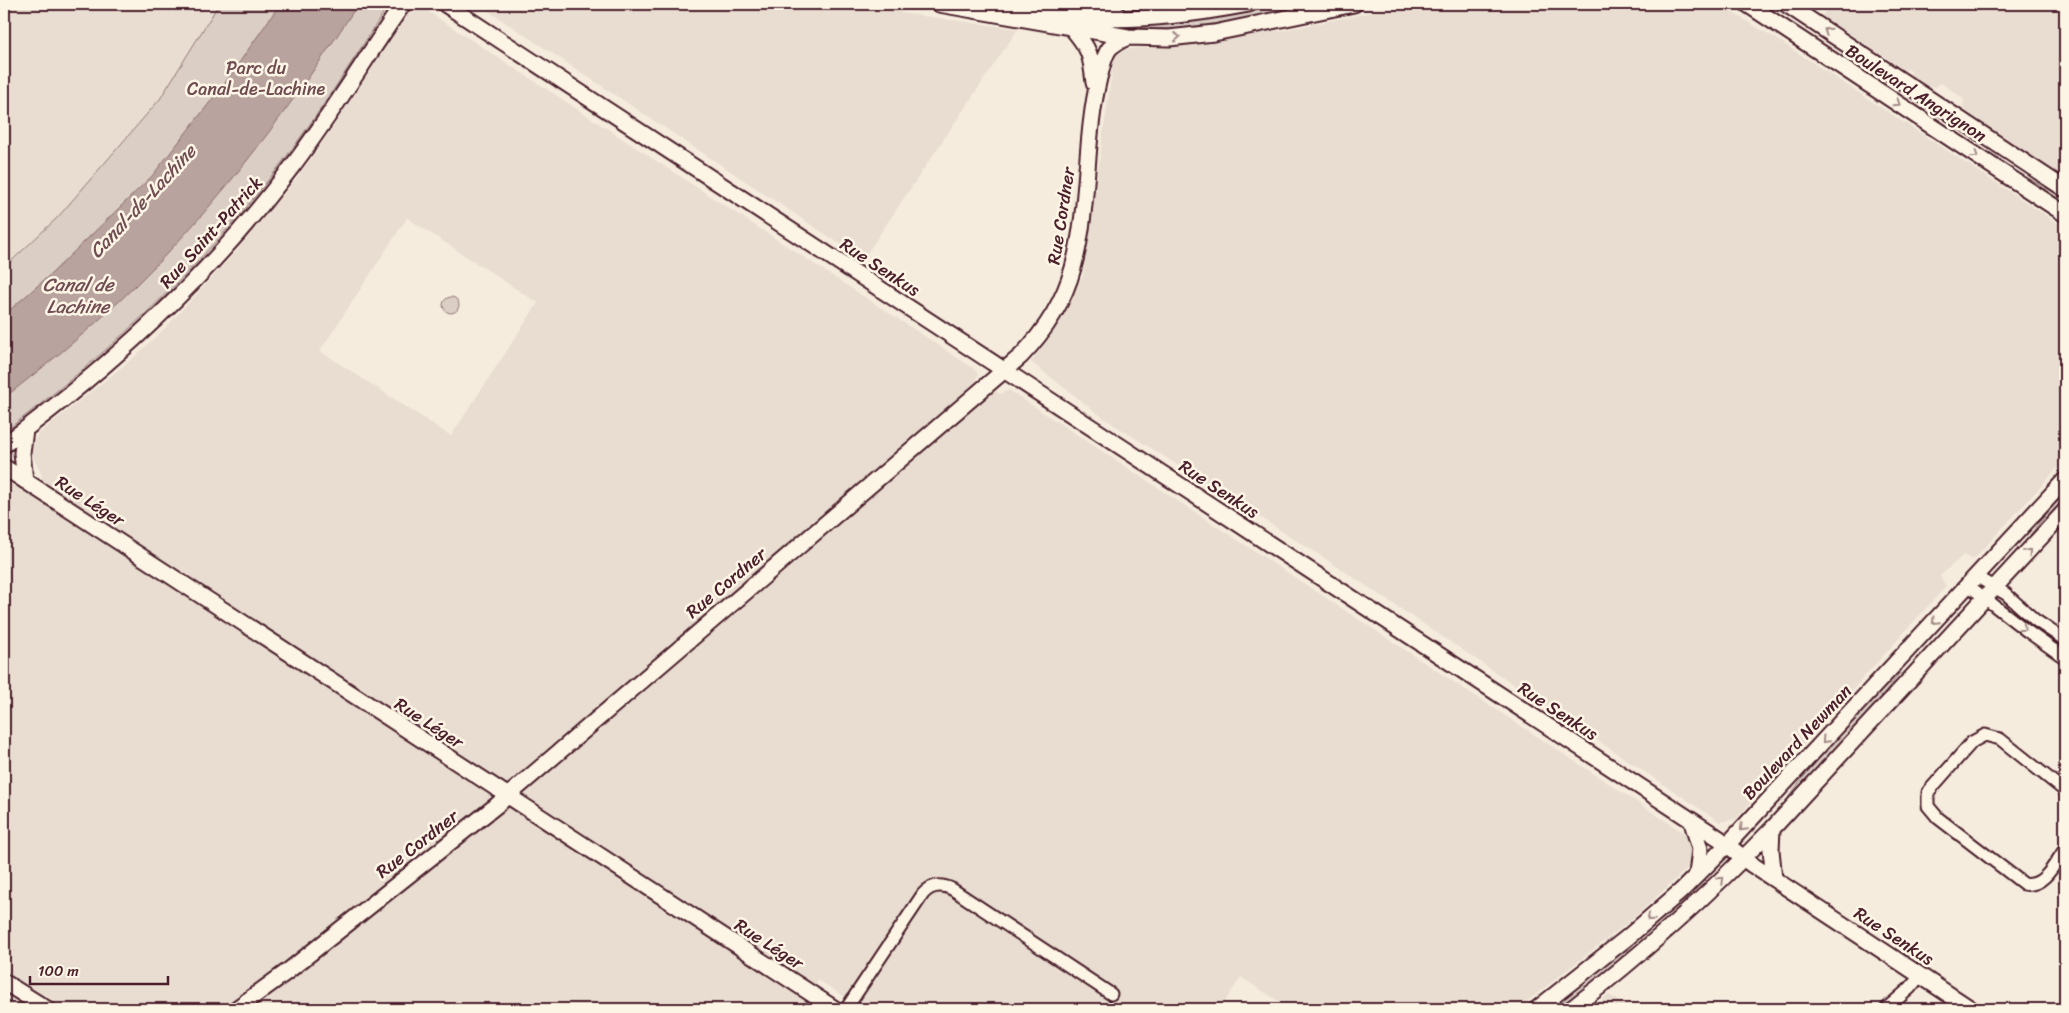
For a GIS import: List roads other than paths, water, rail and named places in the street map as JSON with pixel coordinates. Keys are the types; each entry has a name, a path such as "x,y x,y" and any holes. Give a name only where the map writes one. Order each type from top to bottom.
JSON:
{"street":[{"name":"Rue Saint-Patrick","path":"4,446 82,386 133,342 178,299 229,244 274,191 314,138 402,4"},
{"name":"Rue Senkus","path":"445,4 1727,845 1774,879 1971,1009"},
{"path":"939,4 1128,37 1169,38 1200,35 1354,4"},
{"path":"1004,4 1089,18 1184,16 1249,4"},
{"path":"1082,4 1134,18"},
{"name":"Boulevard Angrignon","path":"1747,4 2065,214"},
{"name":"Boulevard Angrignon","path":"1786,4 2065,189"},
{"path":"1071,27 1084,42 1091,56 1095,95"},
{"path":"1095,95 1108,51 1114,44 1128,37"},
{"name":"Rue Cordner","path":"236,1009 296,965 508,796 1006,371 1032,344 1048,323 1073,269 1081,227 1095,95"},
{"path":"25,430 22,454 26,481"},
{"name":"Rue Léger","path":"4,467 835,1009"},
{"name":"Boulevard Newman","path":"1537,1009 1628,937 1697,875 1727,845 2065,480"},
{"path":"1571,1009 1659,938 1772,829 2065,511"},
{"path":"1972,581 2065,640"},
{"path":"1989,592 2027,631 2065,658"},
{"path":"2065,791 2000,739 1985,735 1972,742 1930,789 1926,802 1929,809 1938,818 2024,884 2034,884 2044,878 2065,848"},
{"path":"1692,822 1700,849 1697,875"},
{"path":"1772,829 1771,850 1774,879"},
{"path":"846,1009 923,894 930,888 938,886 952,889 1111,994"},
{"path":"1886,1009 1912,986 1920,976"},
{"path":"4,982 47,1009"}],"water":[{"name":"Canal de Lachine","path":"280,4 358,4 282,115 198,220 168,253 105,315 4,398 4,315 51,274 152,176 225,83"}],"park label":[{"name":"Parc du Canal-de-Lachine","path":"256,78"}],"water label":[{"name":"Canal-de-Lachine","path":"142,201"}]}
